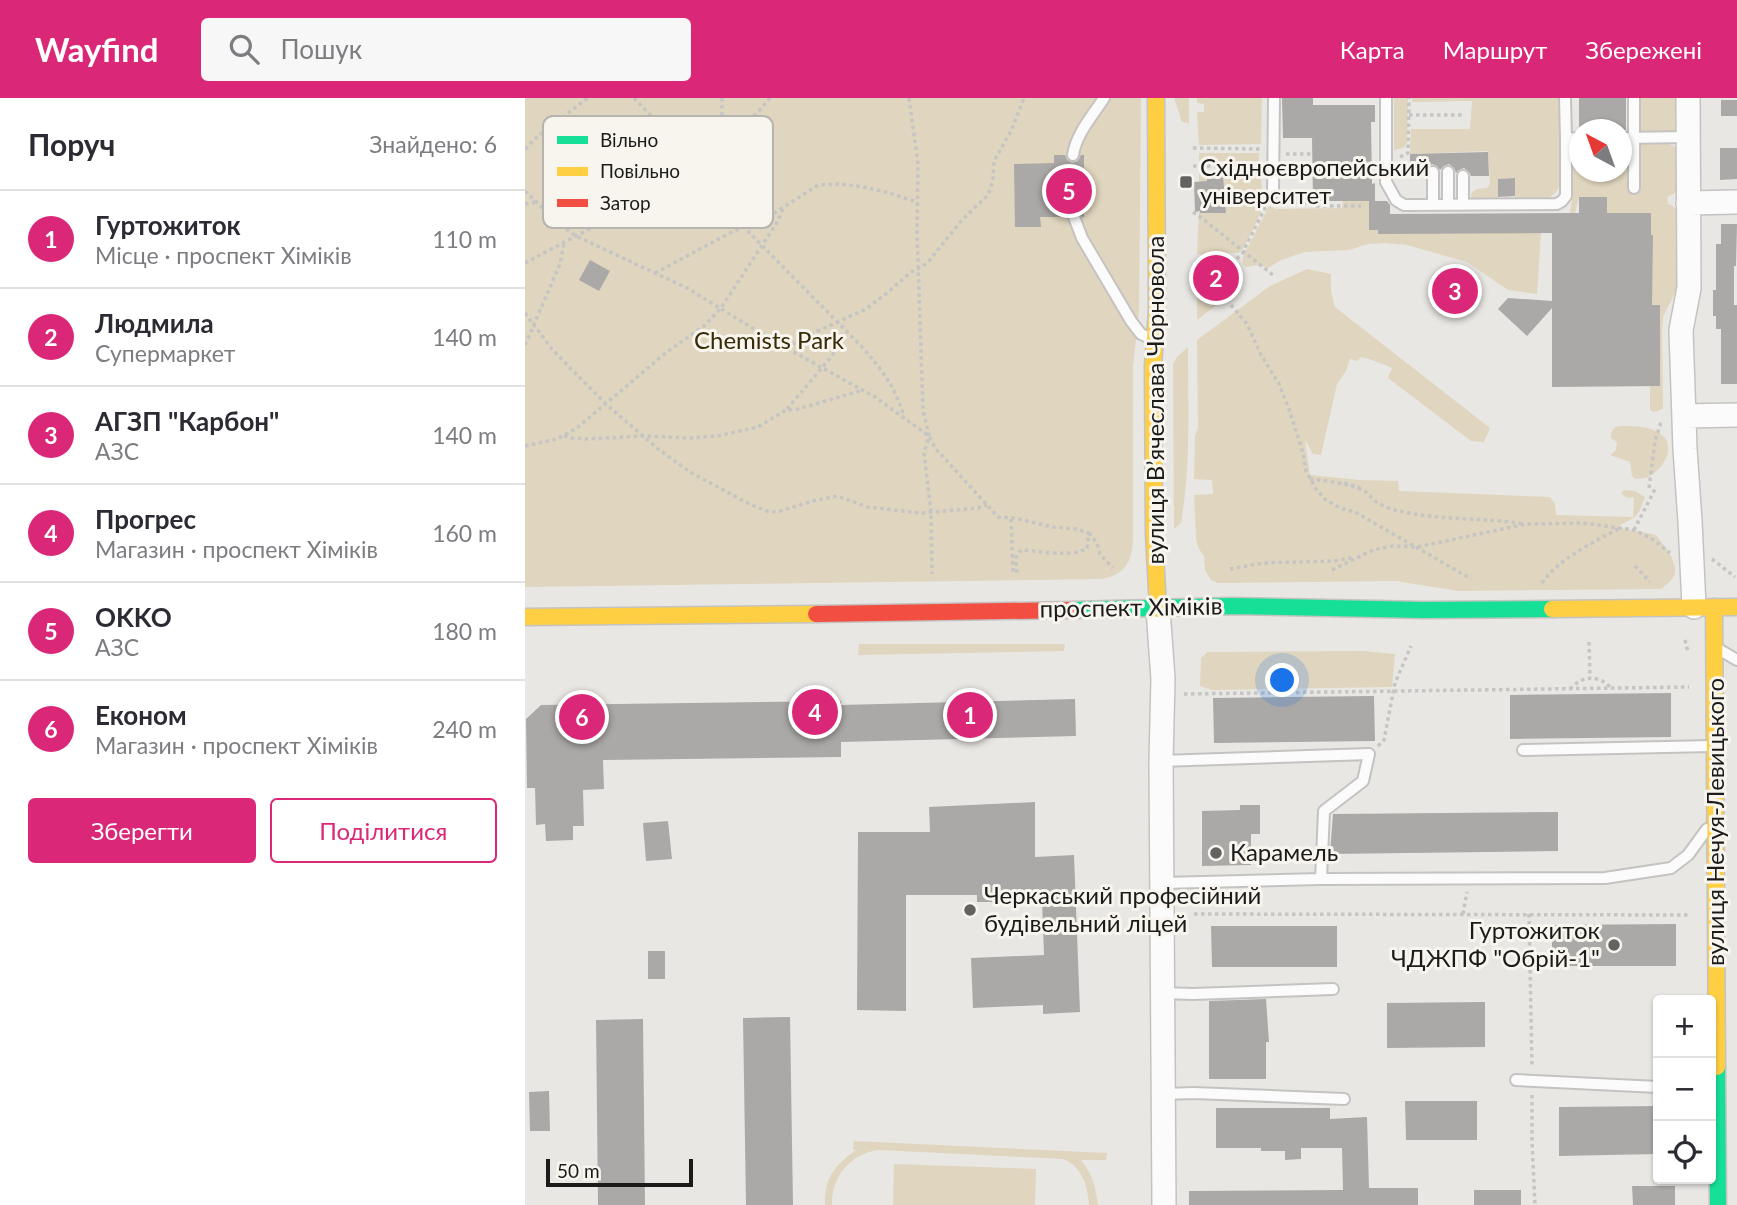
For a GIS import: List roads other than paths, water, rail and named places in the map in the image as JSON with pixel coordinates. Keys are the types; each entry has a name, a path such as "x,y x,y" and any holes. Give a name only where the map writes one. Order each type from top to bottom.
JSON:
{"main road":[{"name":"вулиця Вʼячеслава Чорновола","path":"1156,98 1157,310 1153,366 1154,534 1158,609"},
{"name":"проспект Хіміків","path":"525,617 1231,606 1423,610 1737,607"},
{"name":"вулиця Нечуя-Левицького","path":"1704,607 1715,647 1714,1058"},
{"name":"вулиця Нечуя-Левицького","path":"1715,1121 1718,1205"}],"street":[{"name":"вулиця Нечуя-Левицького","path":"1688,98 1689,288 1681,330 1683,416 1704,607"},
{"path":"1688,202 1737,202"},
{"path":"1683,416 1737,415"},
{"name":"вулиця Вʼячеслава Чорновола","path":"1158,609 1163,678 1161,883 1164,1205"}],"lane":[{"path":"1073,155 1079,136 1104,98"},
{"path":"1272,195 1274,98"},
{"path":"1386,98 1386,182 1396,200 1404,205 1463,205 1484,209 1557,204 1566,196 1565,98"},
{"path":"1634,98 1634,188"},
{"path":"1634,138 1688,137"},
{"path":"1433,172 1433,205"},
{"path":"1448,172 1448,205"},
{"path":"1463,176 1463,205"},
{"path":"1074,217 1082,238 1131,321 1142,334 1155,340"},
{"path":"1715,647 1737,660"},
{"path":"1523,750 1715,746"},
{"path":"1161,761 1369,754 1363,781 1324,811 1321,879"},
{"path":"1161,883 1321,879 1605,878 1671,868 1688,855 1716,817"},
{"path":"1162,993 1333,989"},
{"path":"1516,1080 1653,1087"},
{"path":"1163,1094 1344,1099"}],"place":[{"name":"Східноєвропейський університет","path":"1186,182"},
{"name":"OKKO","path":"1069,191"},
{"name":"Людмила","path":"1216,278"},
{"name":"АГЗП \"Карбон\"","path":"1455,291"},
{"name":"Прогрес","path":"815,712"},
{"name":"Гуртожиток","path":"970,715"},
{"name":"Економ","path":"582,717"},
{"name":"Карамель","path":"1216,853"},
{"name":"Черкаський професійний будівельний ліцей","path":"970,910"},
{"name":"Гуртожиток ЧДЖПФ \"Обрій-1\"","path":"1614,945"}],"park label":[{"name":"Chemists Park","path":"769,341"}]}
